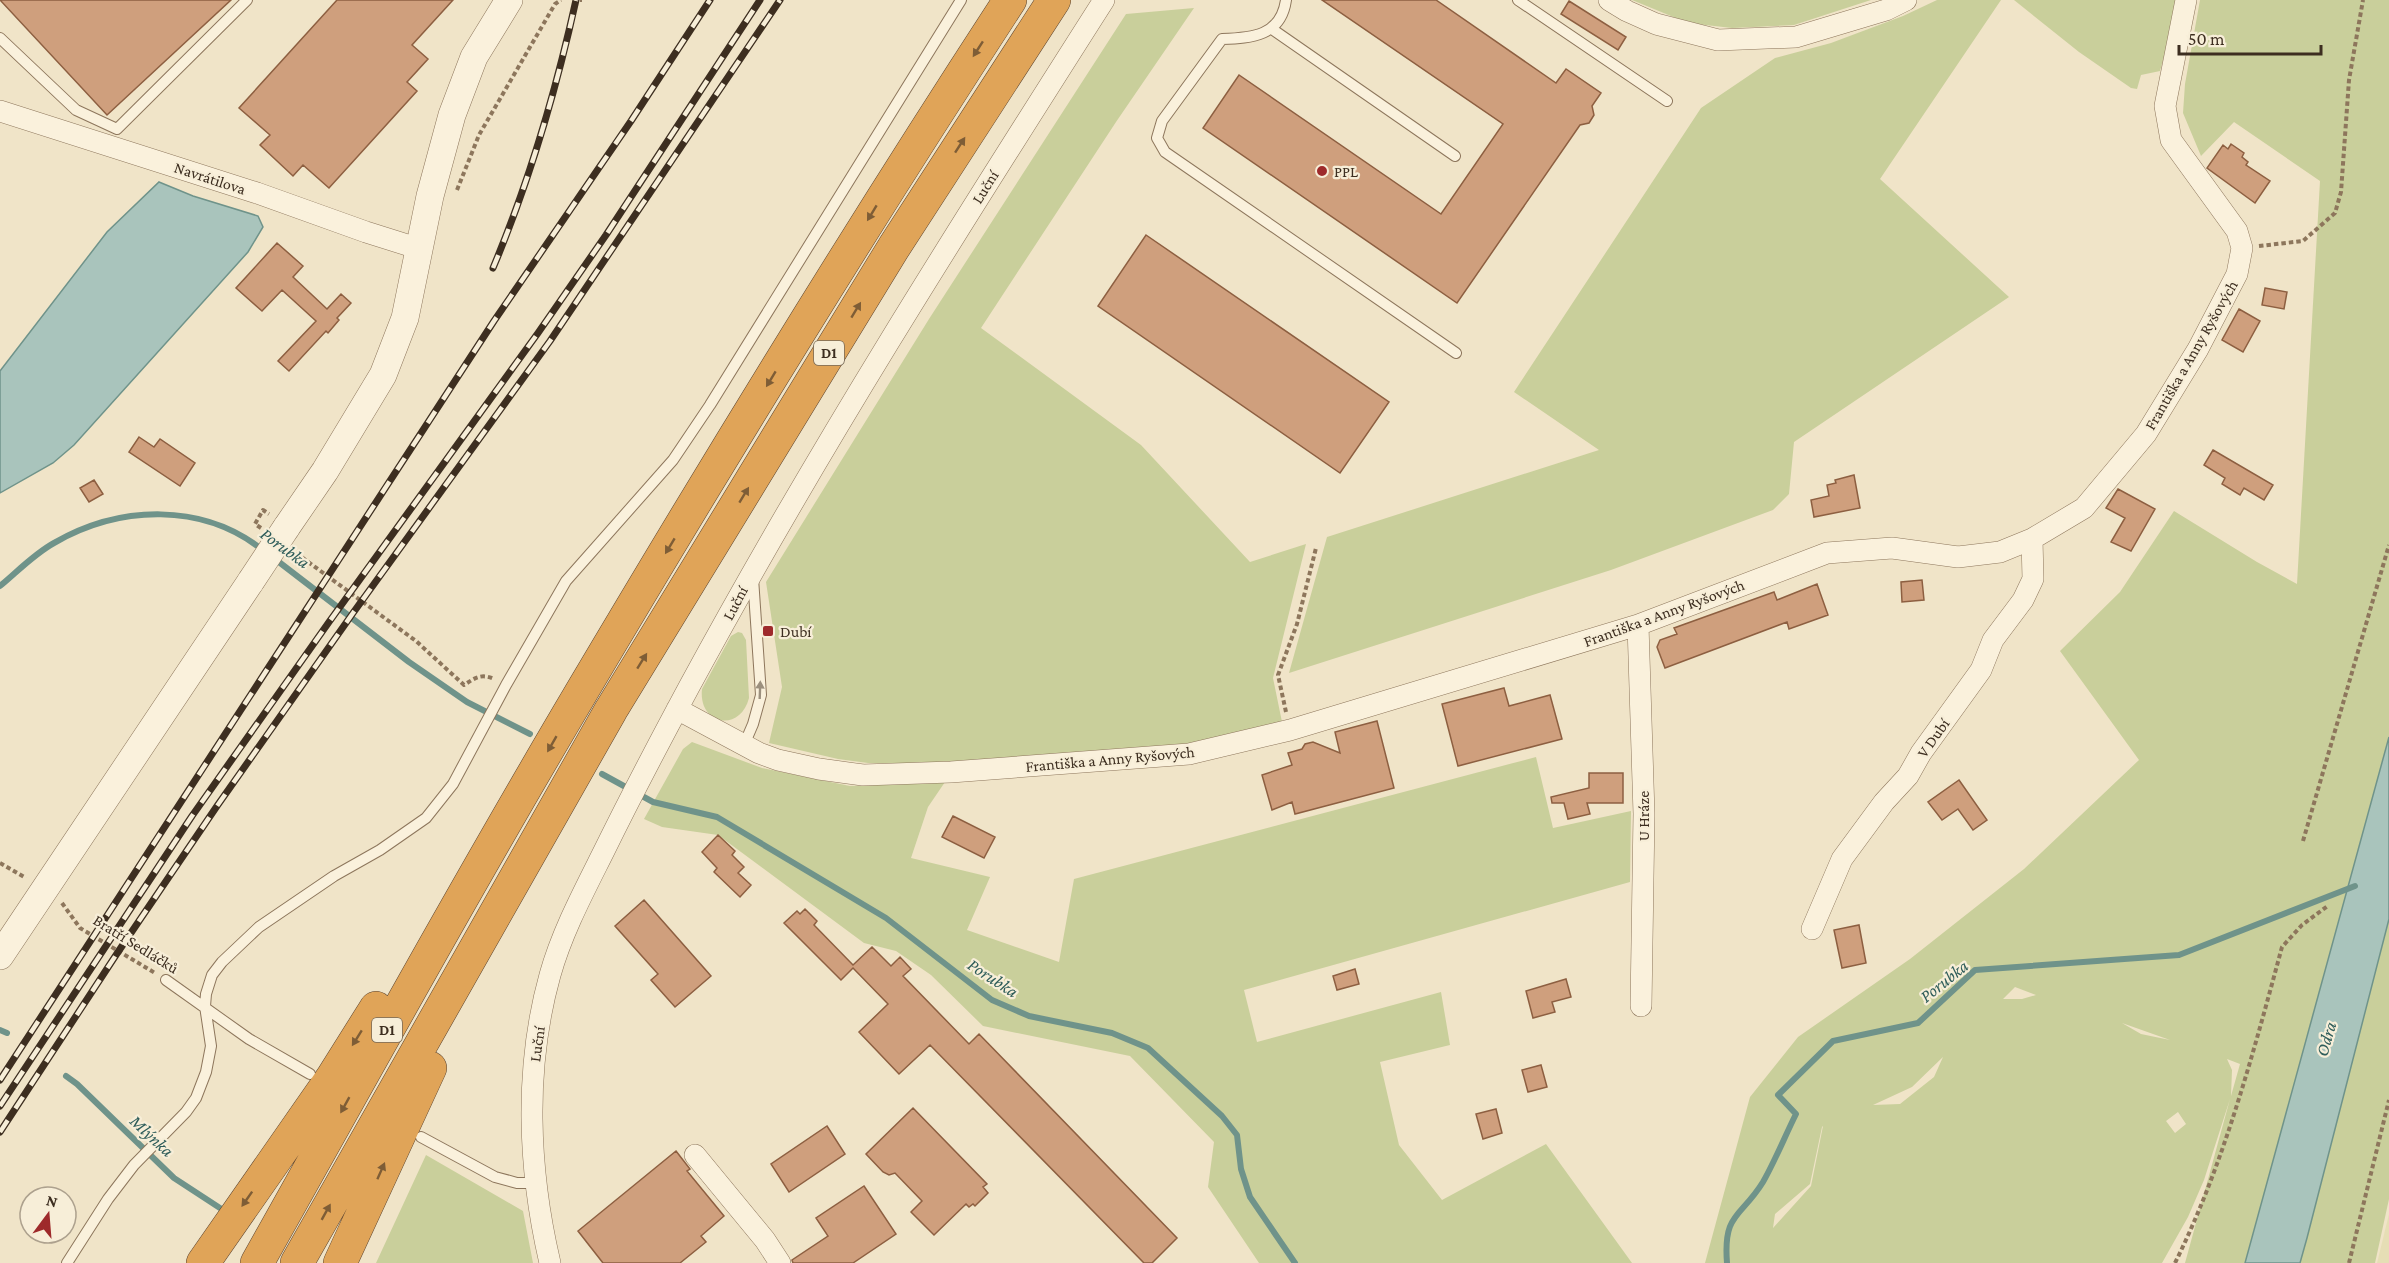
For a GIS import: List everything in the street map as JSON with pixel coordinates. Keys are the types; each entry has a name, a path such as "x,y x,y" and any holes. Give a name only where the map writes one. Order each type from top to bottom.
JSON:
{"highway":[{"name":"D1","path":"257,1263 436,943 581,693 885,193 1010,0"},
{"name":"D1","path":"297,1263 611,710 894,247 1054,0"},
{"path":"203,1263 332,1078 433,917 520,799"},
{"path":"340,1263 387,1156 431,1065 528,889 551,816"}],"street":[{"path":"0,956 251,581 278,531 325,471 383,375 405,318 430,196 452,114 474,57 509,0"},
{"name":"Luční","path":"550,1263 535,1183 532,1141 534,1063 536,1041 550,974 576,907 658,746 753,569 937,262 1104,0"},
{"path":"1609,0 1656,24 1718,40 1796,37 1886,10 1906,0"},
{"path":"2186,0 2165,106 2171,140 2237,231 2242,249"},
{"name":"Navrátilova","path":"0,111 256,193 420,249"},
{"name":"Františka a Anny Ryšových","path":"677,710 778,760 863,775 951,772 1189,754 1290,730 1638,625 1827,553 1892,548 1958,557 2000,552 2032,539 2084,508 2146,434 2198,349 2232,284 2237,274 2242,249"},
{"name":"V Dubí","path":"1812,929 1842,859 1884,802 1908,776 1921,753 1981,669 1993,639 2023,600 2033,579 2032,539"},
{"name":"U Hráze","path":"1638,625 1644,814 1641,1006"},
{"path":"695,1155 765,1240 780,1263"}],"lane":[{"path":"0,38 76,110 117,129 247,0"},
{"path":"68,1263 108,1199 134,1165 186,1112 202,1085 211,1046 205,1006 212,975 222,962 259,927 426,818 453,784 499,697 566,581 673,460 711,405 961,0"},
{"path":"1286,0 1285,7 1272,29 1251,38 1222,39 1162,121 1157,138 1165,152 1456,353"},
{"path":"1518,0 1667,101"},
{"path":"1272,29 1455,156"},
{"path":"744,745 761,695 753,569"},
{"name":"Bratří Sedláčků","path":"166,980 249,1038 310,1074"},
{"path":"421,1137 495,1177 517,1183 535,1183"}],"path":[{"path":"430,196 450,200 454,198 479,135 555,4 561,0"},
{"path":"2242,249 2302,241 2335,213 2341,192 2349,80 2363,0"},
{"path":"278,531 416,641 464,685 476,676"},
{"path":"2303,841 2389,545"},
{"path":"1290,730 1278,675 1297,624 1316,548"},
{"path":"0,863 27,879"},
{"name":"Bratří Sedláčků","path":"59,899 80,928 166,980"},
{"path":"2175,1263 2197,1219 2228,1128 2282,947 2302,925 2329,905"},
{"path":"2349,1263 2389,1100"}],"shaded area":[{"path":"2389,1214 2389,1263 2377,1263"}],"green space":[{"path":"1632,0 1871,0 1794,25 1732,28 1688,23"},
{"path":"1937,0 2001,0 1880,179 2009,297 1794,442 1789,494 1773,510 1611,570 1289,673 1327,537 1599,450 1514,392 1701,108 1775,58 1831,43 1903,16"},
{"path":"2014,0 2180,0 2160,71 2141,75 2137,89 2131,88 2079,52"},
{"path":"2200,0 2389,0 2389,737 2245,1263 2185,1263 2230,1099 2204,1180 2188,1217 2162,1263 1705,1263 1750,1097 1798,1037 1910,959 2024,869 2139,760 2060,651 2120,592 2174,511 2297,584 2320,181 2234,122 2201,156 2183,113 2185,84","holes":["2015,987 2036,995 2022,999 2003,999","2122,1023 2170,1040 2141,1034","1943,1057 1934,1077 1900,1104 1873,1105 1912,1087","2227,1059 2240,1064 2231,1096 2232,1070","2178,1112 2186,1124 2175,1133 2166,1121","1823,1126 1811,1186 1773,1228 1775,1214 1810,1184 1822,1127"]},
{"path":"1194,8 981,328 1141,445 1250,562 1306,544 1273,678 1282,722 1175,750 929,764 868,763 838,759 769,743 782,687 766,582 929,319 1126,14"},
{"path":"738,632 742,633 746,640 749,698 744,709 737,716 729,720 721,720 706,711 702,689 731,636"},
{"path":"692,742 762,768 850,786 945,782 928,807 911,858 990,877 967,930 1059,962 1074,879 1536,757 1553,828 1631,811 1630,882 1244,990 1257,1042 1441,992 1450,1045 1380,1062 1399,1145 1442,1200 1546,1144 1632,1263 1259,1263 1208,1187 1214,1142 1130,1056 983,1026 931,975 896,951 864,943 718,835 662,827 644,819 683,749"},
{"path":"2389,919 2389,1199 2375,1263 2300,1263"},
{"path":"426,1155 523,1211 533,1263 376,1263"}],"water":[{"path":"159,182 193,196 258,216 263,227 248,252 74,445 53,463 0,493 0,371 107,232"},
{"name":"Odra","path":"2389,737 2389,919 2307,1238 2300,1263 2245,1263"}],"building":[{"path":"0,0 231,0 107,115"},
{"path":"337,0 453,0 412,45 428,59 407,82 417,91 329,188 303,165 293,176 260,145 270,135 239,108"},
{"name":"PPL","path":"1322,0 1436,0 1556,83 1566,69 1601,93 1592,106 1594,115 1589,123 1580,125 1457,303 1203,128 1239,75 1441,214 1503,124"},
{"path":"1569,1 1626,37 1618,50 1561,14"},
{"path":"2231,144 2244,153 2242,157 2248,162 2246,165 2270,181 2255,203 2207,168 2223,145 2228,149"},
{"path":"1146,235 1389,402 1340,473 1098,306"},
{"path":"277,243 303,266 293,277 327,309 341,294 351,303 337,318 339,320 328,333 326,331 289,371 278,361 316,321 282,290 262,311 236,288"},
{"path":"2265,288 2287,292 2284,309 2262,305"},
{"path":"2239,309 2260,321 2243,352 2222,340"},
{"path":"139,437 154,447 160,439 195,463 180,486 129,452"},
{"path":"2213,450 2273,485 2264,500 2244,488 2240,495 2222,484 2225,478 2204,465"},
{"path":"1854,475 1860,508 1814,517 1811,500 1829,496 1827,485 1836,483 1835,480"},
{"path":"94,480 103,494 89,502 80,488"},
{"path":"2118,489 2155,509 2131,551 2111,542 2125,518 2106,508"},
{"path":"1922,580 1924,600 1902,602 1901,582"},
{"path":"1817,584 1828,615 1789,629 1787,622 1665,668 1657,647 1660,640 1677,634 1674,628 1774,592 1777,600"},
{"path":"1504,688 1509,706 1550,695 1562,739 1458,766 1442,704"},
{"path":"1377,721 1394,788 1295,814 1292,802 1272,810 1262,775 1292,765 1288,753 1302,749 1305,744 1313,742 1340,753 1335,732"},
{"path":"1589,773 1623,773 1623,803 1587,803 1590,814 1568,819 1564,803 1552,803 1551,797 1589,788"},
{"path":"1959,780 1987,820 1973,830 1958,809 1942,820 1928,802"},
{"path":"953,816 995,837 984,858 942,837"},
{"path":"718,835 735,851 732,855 744,867 738,873 751,885 740,897 714,872 717,868 702,852"},
{"path":"644,900 711,976 675,1007 651,980 658,974 615,926"},
{"path":"805,909 817,921 814,925 853,965 872,947 891,966 900,957 911,969 903,976 969,1044 979,1034 1177,1238 1152,1263 1144,1263 930,1045 899,1074 859,1032 888,1004 853,968 841,980 784,923 797,911 800,914"},
{"path":"1859,925 1866,963 1842,968 1834,930"},
{"path":"1355,969 1359,984 1337,990 1333,976"},
{"path":"1566,979 1571,997 1552,1002 1555,1012 1533,1018 1526,991"},
{"path":"1541,1065 1547,1087 1528,1092 1522,1070"},
{"path":"913,1108 987,1184 983,1187 988,1193 975,1206 973,1204 969,1207 966,1204 934,1235 911,1212 922,1201 895,1173 889,1175 883,1172 866,1154"},
{"path":"1496,1109 1502,1133 1483,1139 1476,1114"},
{"path":"827,1126 845,1154 789,1192 771,1164"},
{"path":"676,1151 690,1169 687,1171 724,1216 701,1236 706,1242 680,1263 603,1263 578,1231"},
{"path":"864,1186 896,1234 853,1263 793,1263 792,1260 828,1236 816,1218"}],"waterway":[{"name":"Porubka","path":"0,586 54,543 79,530 106,521 133,516 161,514 188,517 215,524 240,535 264,551"},
{"name":"Porubka","path":"275,559 409,662 467,702 530,734"},
{"name":"Porubka","path":"602,774 653,802 717,817 886,918 992,1000 1029,1016 1112,1033 1148,1048 1222,1116 1237,1135 1241,1169 1250,1197 1295,1263"},
{"name":"Porubka","path":"1727,1263 1726,1246 1731,1224 1763,1182 1796,1114 1778,1095 1833,1041 1918,1023 1975,970 2179,955 2355,886"},
{"name":"Mlýnka","path":"0,1030 7,1033"},
{"name":"Mlýnka","path":"66,1076 174,1178 223,1210"}],"railway":[{"path":"493,268 540,136 560,68 576,0"},
{"path":"0,1080 494,321 631,121 710,0"},
{"path":"0,1106 192,816 606,235 760,0"},
{"path":"0,1132 217,806 550,341 780,0"}],"place":[{"name":"PPL","path":"1322,171"},
{"name":"Dubí","path":"768,631"}]}
